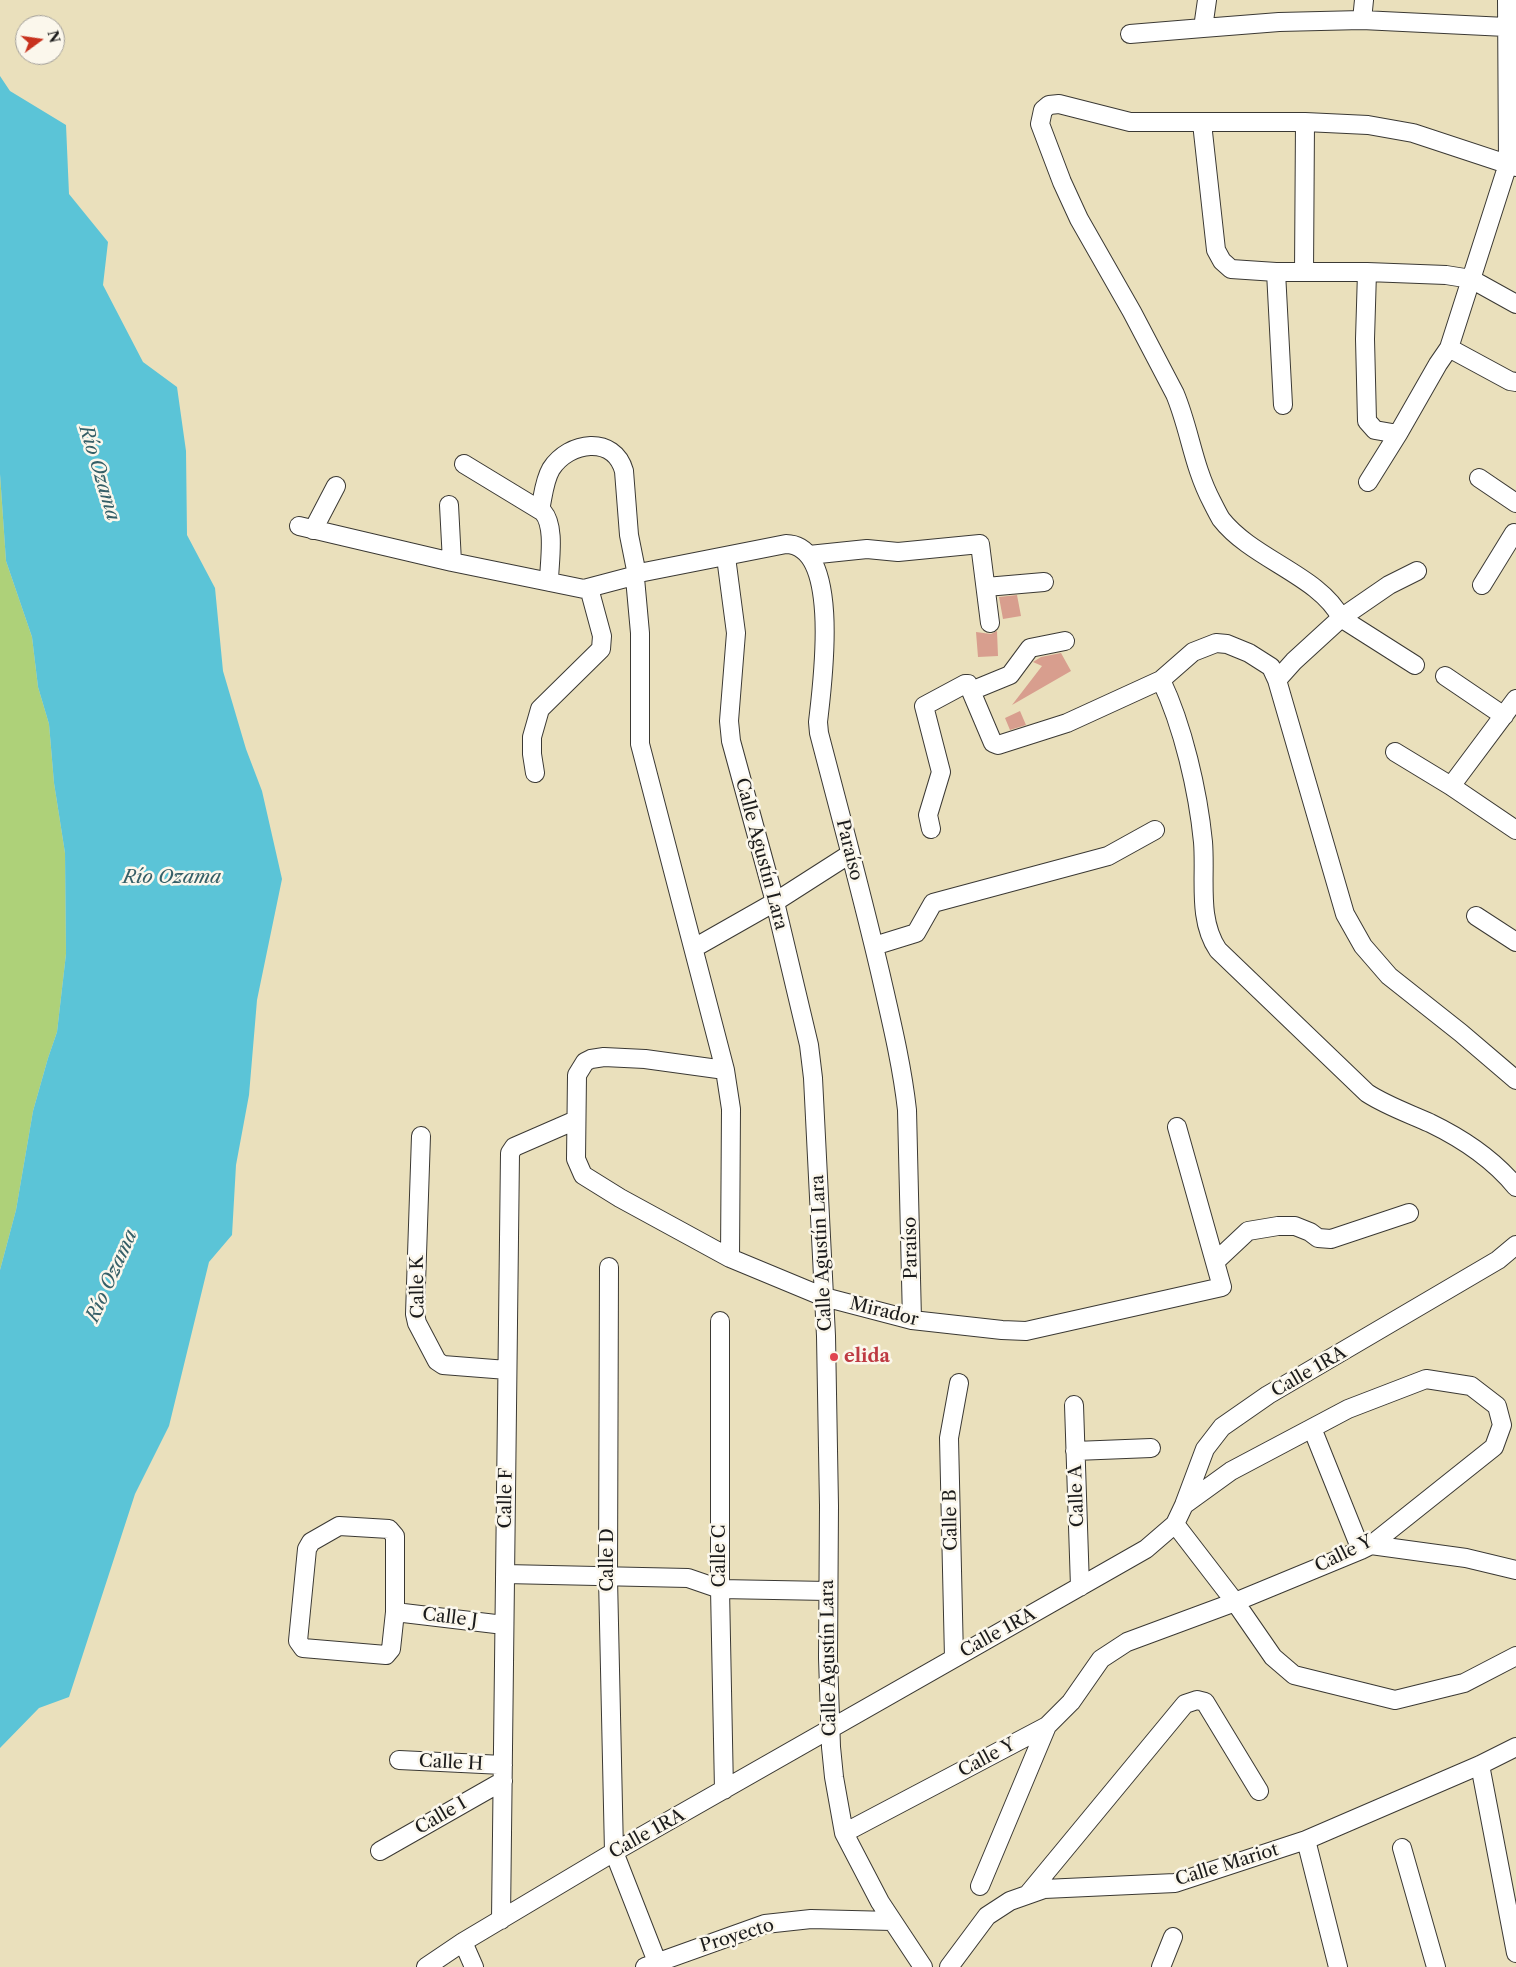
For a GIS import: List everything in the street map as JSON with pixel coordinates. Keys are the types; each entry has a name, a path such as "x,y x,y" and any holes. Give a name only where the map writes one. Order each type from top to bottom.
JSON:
{"street":[{"path":"1203,28 1206,0"},
{"path":"1362,20 1364,0"},
{"path":"1368,482 1449,348 1471,279 1512,166 1506,27 1507,0"},
{"path":"1130,34 1279,22 1362,20 1506,27"},
{"path":"1415,665 1341,618 1335,606 1313,587 1245,543 1221,518 1204,487 1192,454 1180,406 1175,394 1132,312 1079,219 1062,182 1040,124 1043,110 1049,105 1059,104 1130,122 1305,122 1368,125 1413,133 1512,166"},
{"path":"1304,272 1305,122"},
{"path":"1202,123 1216,250 1222,261 1231,269 1276,272 1368,272 1446,275 1471,279 1516,304"},
{"path":"1276,272 1283,405"},
{"path":"1368,272 1364,339 1367,420 1375,430 1398,434"},
{"path":"1449,348 1510,381 1516,382"},
{"path":"540,510 547,479 552,468 568,452 585,446 600,447 609,450 621,462 624,472 629,535 638,574 635,578 641,673 640,744 725,1070 731,1109 730,1258"},
{"path":"464,464 540,510 548,518 550,524 549,582"},
{"path":"1479,478 1516,503"},
{"path":"336,486 306,528 452,562 549,582 589,588 638,574 786,544 793,544 802,548 809,555 867,548 898,552 979,544 990,623"},
{"path":"449,505 452,562"},
{"path":"1482,585 1515,532"},
{"name":"Paraíso","path":"809,555 819,582 825,622 826,650 818,722 819,733 874,946 901,1065 907,1110 912,1320"},
{"name":"Calle Agustín Lara","path":"726,557 736,633 730,730 775,902 812,1060 824,1297 829,1506 828,1591 834,1777 844,1833 892,1921 923,1967"},
{"path":"1277,680 1294,661 1341,618 1389,585 1417,572"},
{"path":"986,587 1044,582"},
{"path":"535,773 532,737 540,709 601,649 602,636 589,588"},
{"path":"971,690 1010,675 1030,648 1064,640"},
{"path":"931,829 928,815 941,772 924,707 968,684 993,743 998,745 1067,723 1161,680 1193,652 1212,644 1222,643 1240,648 1271,667 1277,680 1342,905 1353,931 1389,976 1461,1033 1516,1080"},
{"path":"1445,676 1504,716"},
{"path":"1161,680 1175,709 1196,796 1203,843 1203,884 1207,928 1218,950 1367,1094 1384,1104 1431,1124 1463,1141 1495,1166 1516,1187"},
{"path":"1450,786 1516,699"},
{"path":"1395,752 1516,830"},
{"path":"874,946 916,932 930,906 936,902 1108,856 1155,830"},
{"path":"694,948 775,902 850,854"},
{"path":"1476,916 1516,942"},
{"name":"Mirador","path":"725,1070 645,1059 604,1057 591,1059 586,1062 577,1075 576,1120 576,1159 584,1175 620,1198 730,1258 824,1297 912,1320 1026,1331 1221,1288 1223,1286 1216,1261"},
{"name":"Calle F","path":"501,1920 510,1153 514,1147 576,1120"},
{"path":"1177,1127 1216,1261 1248,1231 1278,1226 1295,1226 1310,1232 1318,1238 1331,1239 1409,1213"},
{"name":"Calle K","path":"421,1136 415,1314 417,1323 437,1361 443,1365 507,1370"},
{"name":"Calle 1RA","path":"426,1967 463,1942 614,1852 1146,1549 1175,1524 1205,1449 1222,1427 1268,1395 1498,1260 1516,1246"},
{"name":"Calle D","path":"608,1267 608,1578 614,1852"},
{"name":"Calle C","path":"720,1321 720,1589 724,1790"},
{"name":"Calle Y","path":"844,1833 1047,1726 1071,1702 1101,1659 1128,1642 1235,1602 1366,1547 1494,1447 1502,1425 1497,1406 1471,1386 1426,1379 1348,1409 1231,1471 1184,1505"},
{"name":"Calle B","path":"954,1658 949,1438 959,1384"},
{"name":"Calle A","path":"1074,1405 1080,1587"},
{"path":"1312,1428 1366,1547 1466,1558 1516,1570"},
{"path":"1075,1451 1152,1448"},
{"path":"1175,1524 1235,1602 1273,1657 1294,1675 1395,1700 1464,1683 1516,1656"},
{"path":"344,1526 389,1529 393,1532 395,1536 395,1612 391,1649 386,1655 303,1648 298,1641 307,1549 311,1542 344,1526"},
{"path":"505,1574 608,1578 688,1578 720,1589 828,1591"},
{"name":"Calle J","path":"395,1612 504,1625"},
{"path":"1027,1895 1185,1704 1197,1700 1204,1702 1259,1791"},
{"path":"980,1886 1047,1726"},
{"name":"Calle Mariot","path":"949,1967 987,1916 1010,1901 1044,1889 1175,1883 1306,1840 1516,1748"},
{"name":"Calle H","path":"399,1760 503,1773"},
{"path":"1480,1765 1516,1953"},
{"name":"Calle I","path":"380,1851 503,1773"},
{"path":"1306,1840 1338,1967"},
{"path":"1402,1848 1436,1967"},
{"path":"614,1852 654,1965"},
{"name":"Proyecto","path":"654,1965 765,1924 811,1918 892,1921"},
{"path":"1161,1967 1173,1938"},
{"path":"463,1942 474,1967"}],"green space":[{"path":"0,474 6,561 32,637 38,687 49,724 54,783 65,853 66,954 57,1032 33,1111 16,1210 0,1270"}],"water":[{"name":"Río Ozama","path":"0,76 10,91 66,125 69,194 108,242 103,285 143,362 177,387 186,451 187,535 215,588 223,671 246,749 262,791 282,879 257,1000 249,1095 236,1165 232,1235 209,1262 169,1426 135,1494 69,1697 39,1708 0,1748 0,1270 16,1210 33,1111 57,1032 66,954 65,853 54,783 49,724 38,687 32,637 6,561 0,474"}],"building":[{"path":"1017,595 1021,616 1003,619 999,597"},
{"path":"997,631 998,656 978,657 976,632 991,634"},
{"path":"1061,653 1071,671 1012,705 1042,666 1033,662 1041,657"},
{"path":"1020,711 1026,725 1010,730 1005,718"}],"place":[{"name":"elida","path":"834,1357"}]}
